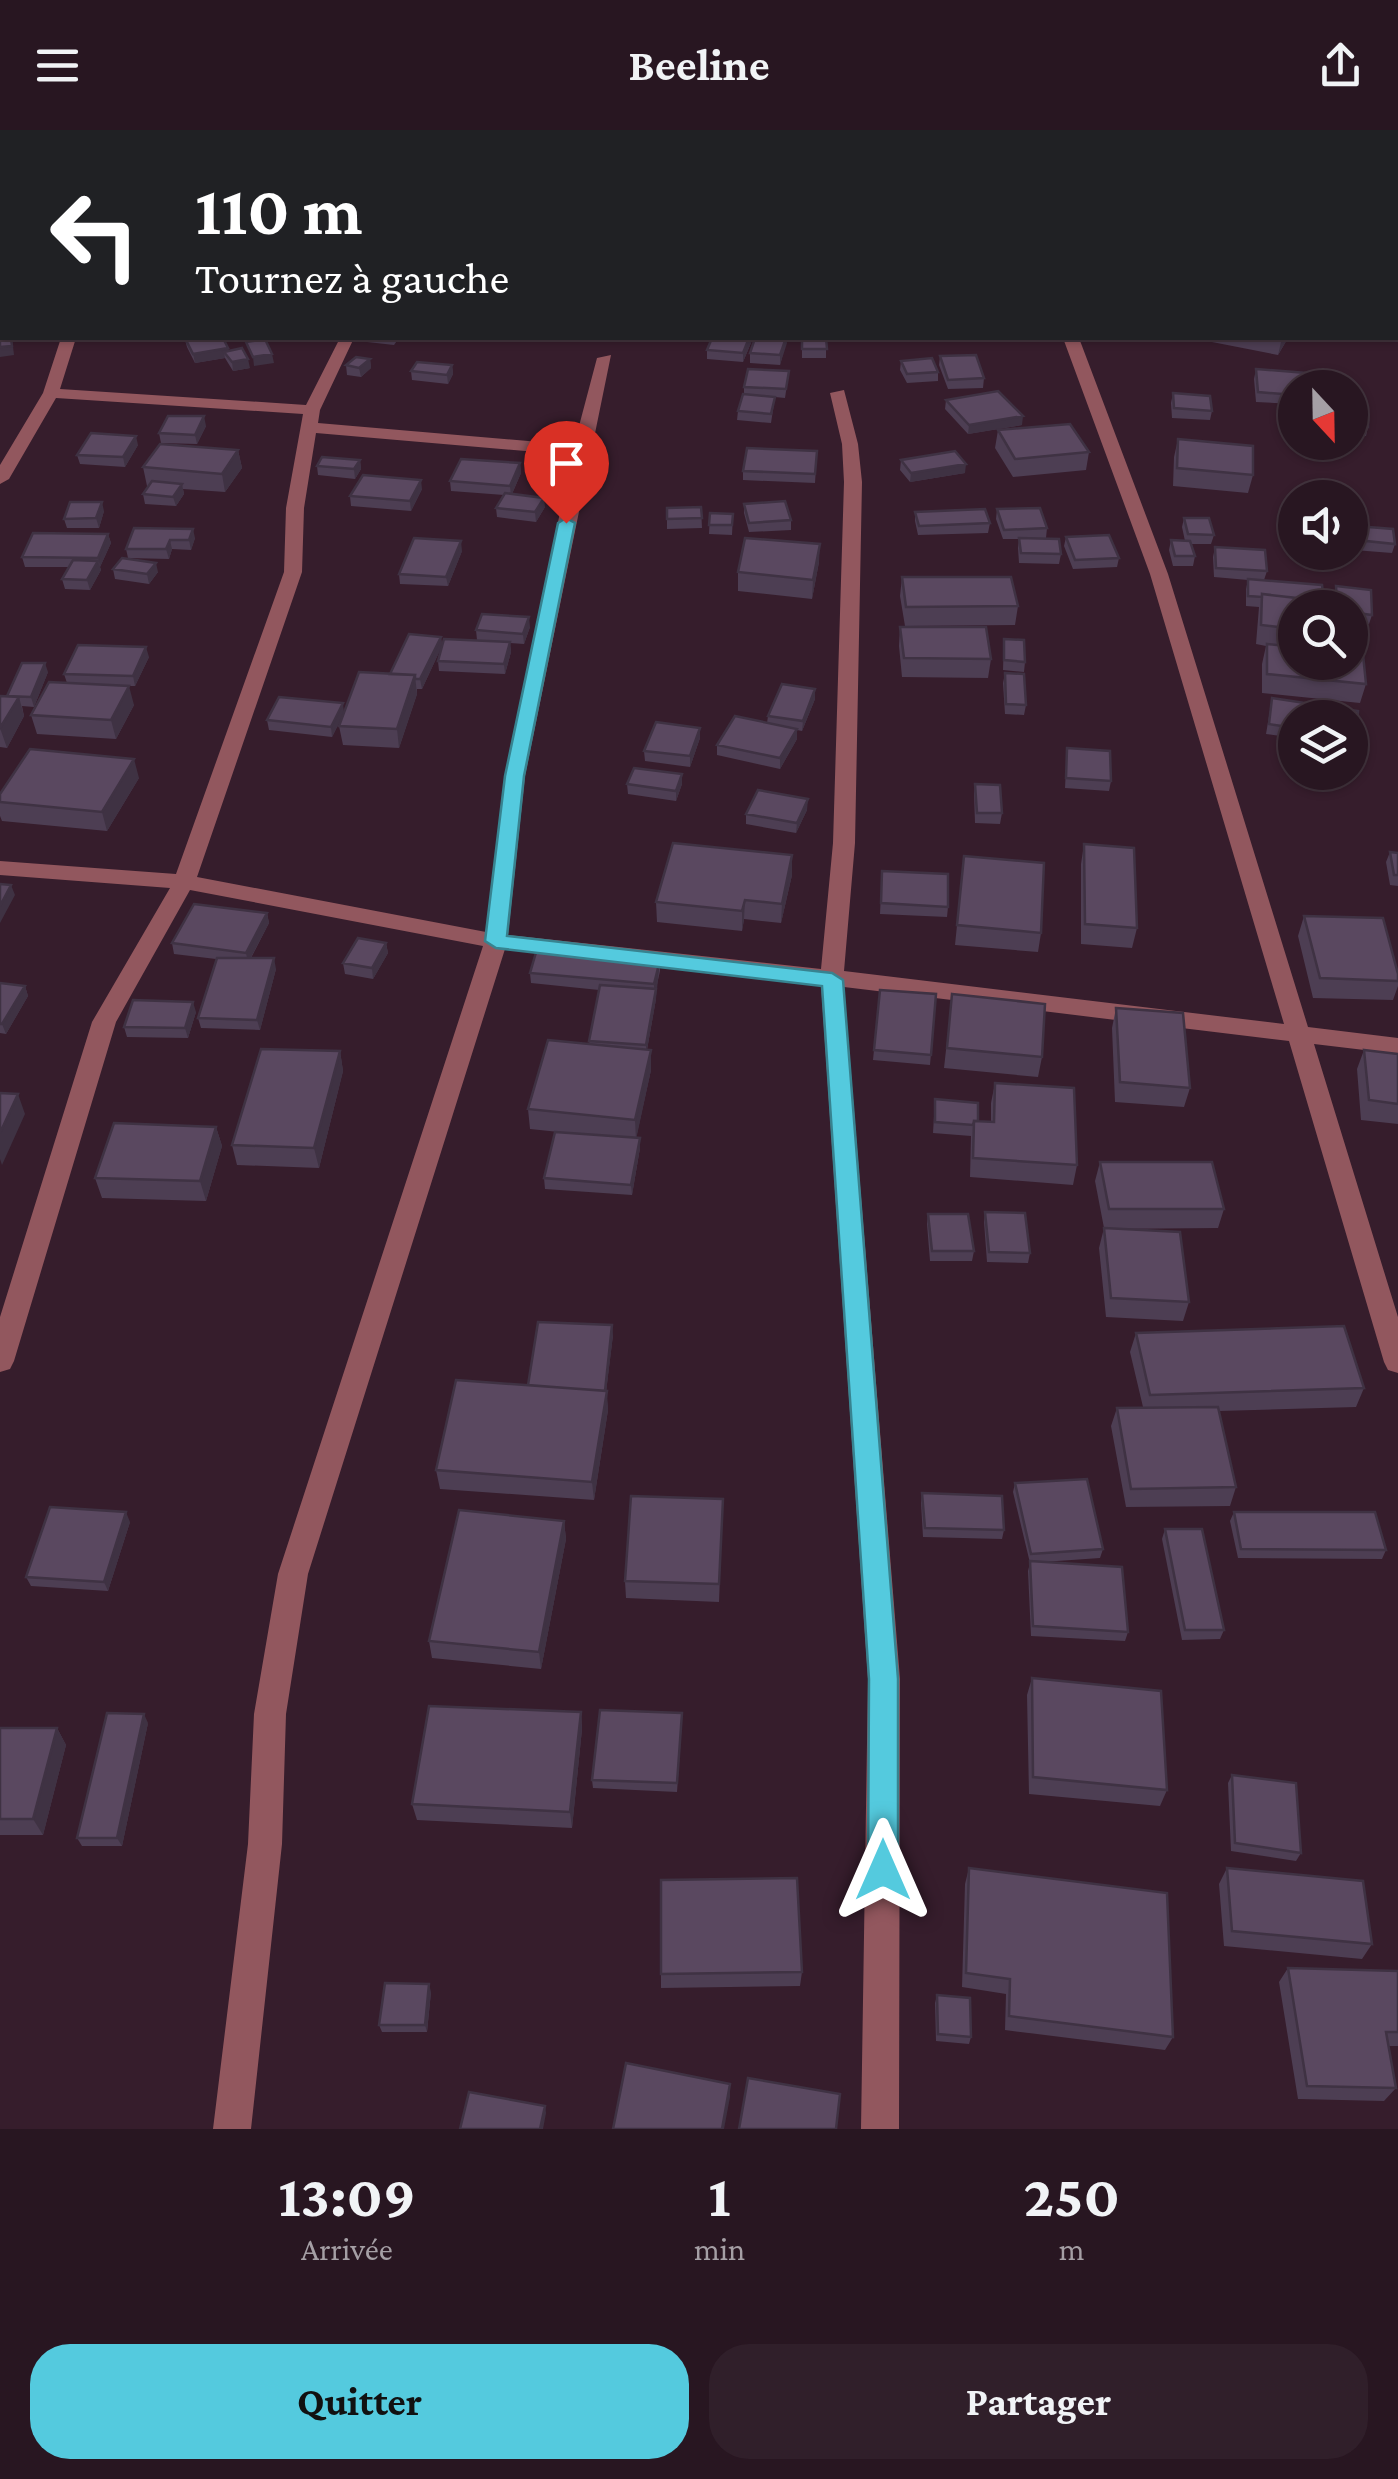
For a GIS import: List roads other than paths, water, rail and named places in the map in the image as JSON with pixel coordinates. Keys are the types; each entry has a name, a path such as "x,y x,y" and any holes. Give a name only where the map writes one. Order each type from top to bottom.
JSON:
{"street":[{"path":"0,479 50,394 67,340"},
{"path":"0,1361 104,1022 184,882 293,572 295,508 311,418 346,340"},
{"path":"1072,340 1158,574 1398,1362"},
{"path":"232,2129 265,1844 270,1714 294,1574 496,941 515,776 581,451 605,358"},
{"path":"838,393 854,482 844,843 832,980 884,1679 880,2129"},
{"path":"50,394 311,418 581,451"},
{"path":"0,868 184,882 496,941 927,988 1398,1046"}]}
